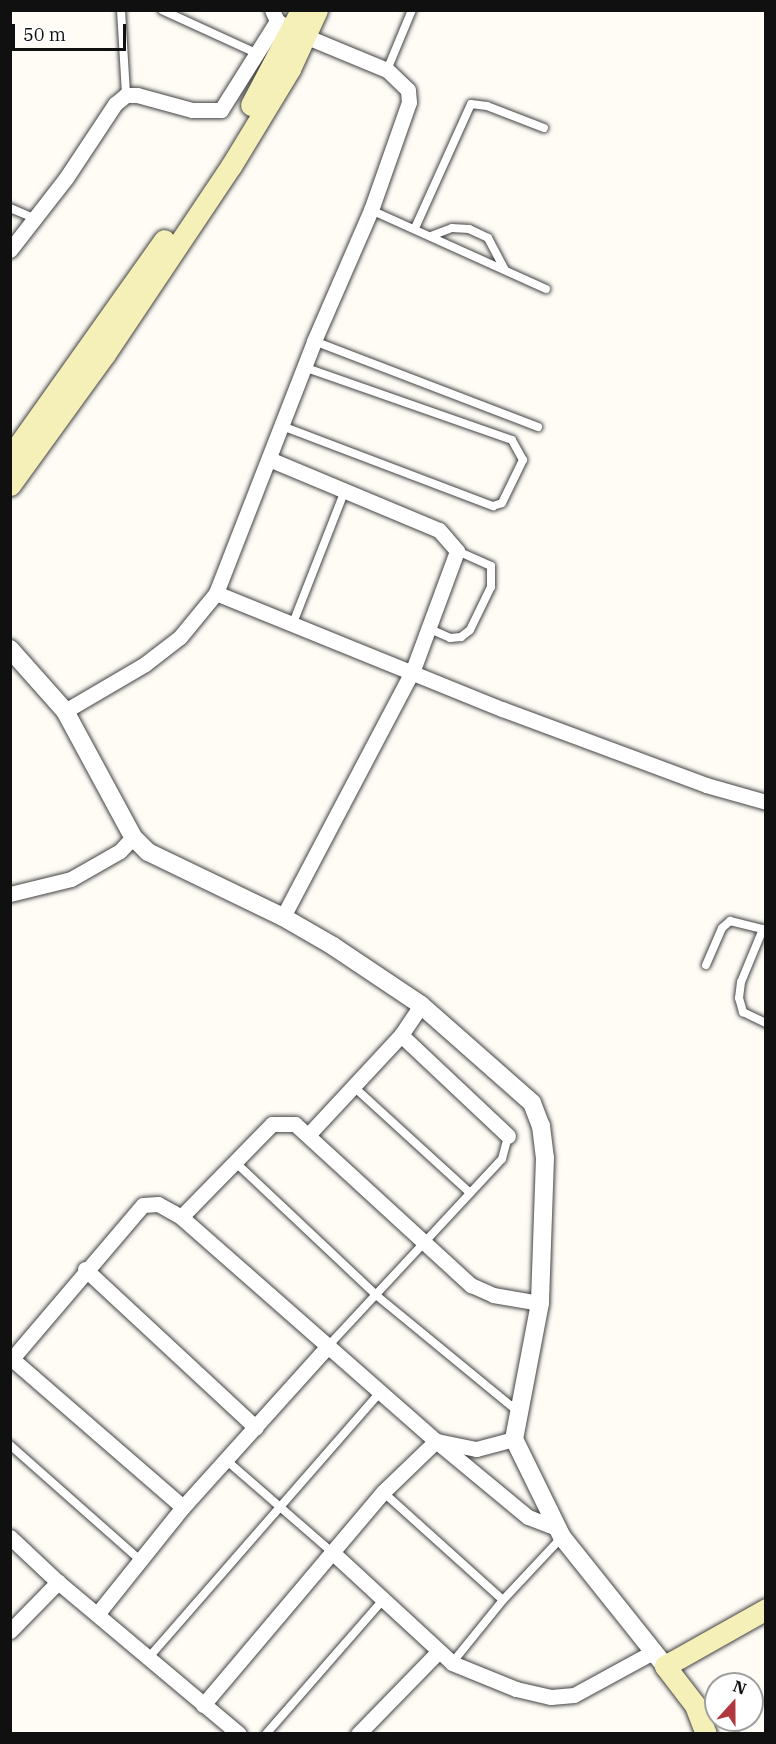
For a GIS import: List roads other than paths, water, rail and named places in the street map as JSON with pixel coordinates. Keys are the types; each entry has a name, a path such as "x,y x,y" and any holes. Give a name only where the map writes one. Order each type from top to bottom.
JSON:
{"main road":[{"path":"13,470 206,182 267,59 287,24 301,10"},
{"path":"13,470 231,166 287,24 317,10"},
{"path":"706,1734 694,1705 658,1659 765,1609"}],"street":[{"path":"65,711 144,664 180,637 216,593 314,341 371,210 409,102 408,90 387,70 287,24"},
{"path":"10,250 66,178 115,104 126,95 192,110 221,110 267,59"},
{"path":"269,459 439,530 457,551 413,670 283,917"},
{"path":"216,593 413,670 502,709 706,785 765,802"},
{"path":"10,649 65,711 133,837 165,863 283,917 421,1005 517,1087 532,1103 541,1126 545,1158 540,1303 517,1411 514,1439 559,1533 658,1659 574,1695 551,1696 516,1689 452,1663 333,1553"},
{"path":"10,894 71,879 120,851 133,837"},
{"path":"309,1134 401,1035 421,1005"},
{"path":"401,1035 507,1136"},
{"path":"181,1217 272,1124 295,1124 309,1134 471,1285 493,1295 540,1303"},
{"path":"183,1507 11,1360 85,1269 143,1205 158,1204 181,1217 382,1390 436,1441 528,1517 559,1533"},
{"path":"85,1269 256,1428"},
{"path":"98,1613 183,1507 329,1345"},
{"path":"436,1441 476,1449 514,1439"},
{"path":"203,1705 383,1492 436,1441"},
{"path":"10,1537 58,1582 150,1656 203,1705 239,1734"},
{"path":"10,1631 58,1582"},
{"path":"358,1734 438,1652"}],"lane":[{"path":"121,10 126,95"},
{"path":"162,10 267,59"},
{"path":"387,70 412,10"},
{"path":"415,228 471,104 487,105 544,128"},
{"path":"10,208 34,218"},
{"path":"371,210 546,289"},
{"path":"431,236 452,228 470,229 488,238 505,270"},
{"path":"314,341 538,427"},
{"path":"282,426 493,506 502,503 524,460 512,440 304,368"},
{"path":"293,623 345,490"},
{"path":"430,629 450,638 461,637 470,630 491,587 491,566 457,551"},
{"path":"706,964 722,928 730,921 764,930 741,982 739,998 743,1012 765,1023"},
{"path":"354,1087 470,1193"},
{"path":"329,1345 502,1159 507,1136"},
{"path":"234,1161 376,1295 517,1411"},
{"path":"150,1656 382,1390"},
{"path":"10,1445 140,1560"},
{"path":"226,1460 333,1553"},
{"path":"383,1492 503,1600"},
{"path":"452,1663 559,1533"},
{"path":"266,1734 383,1599"}]}
